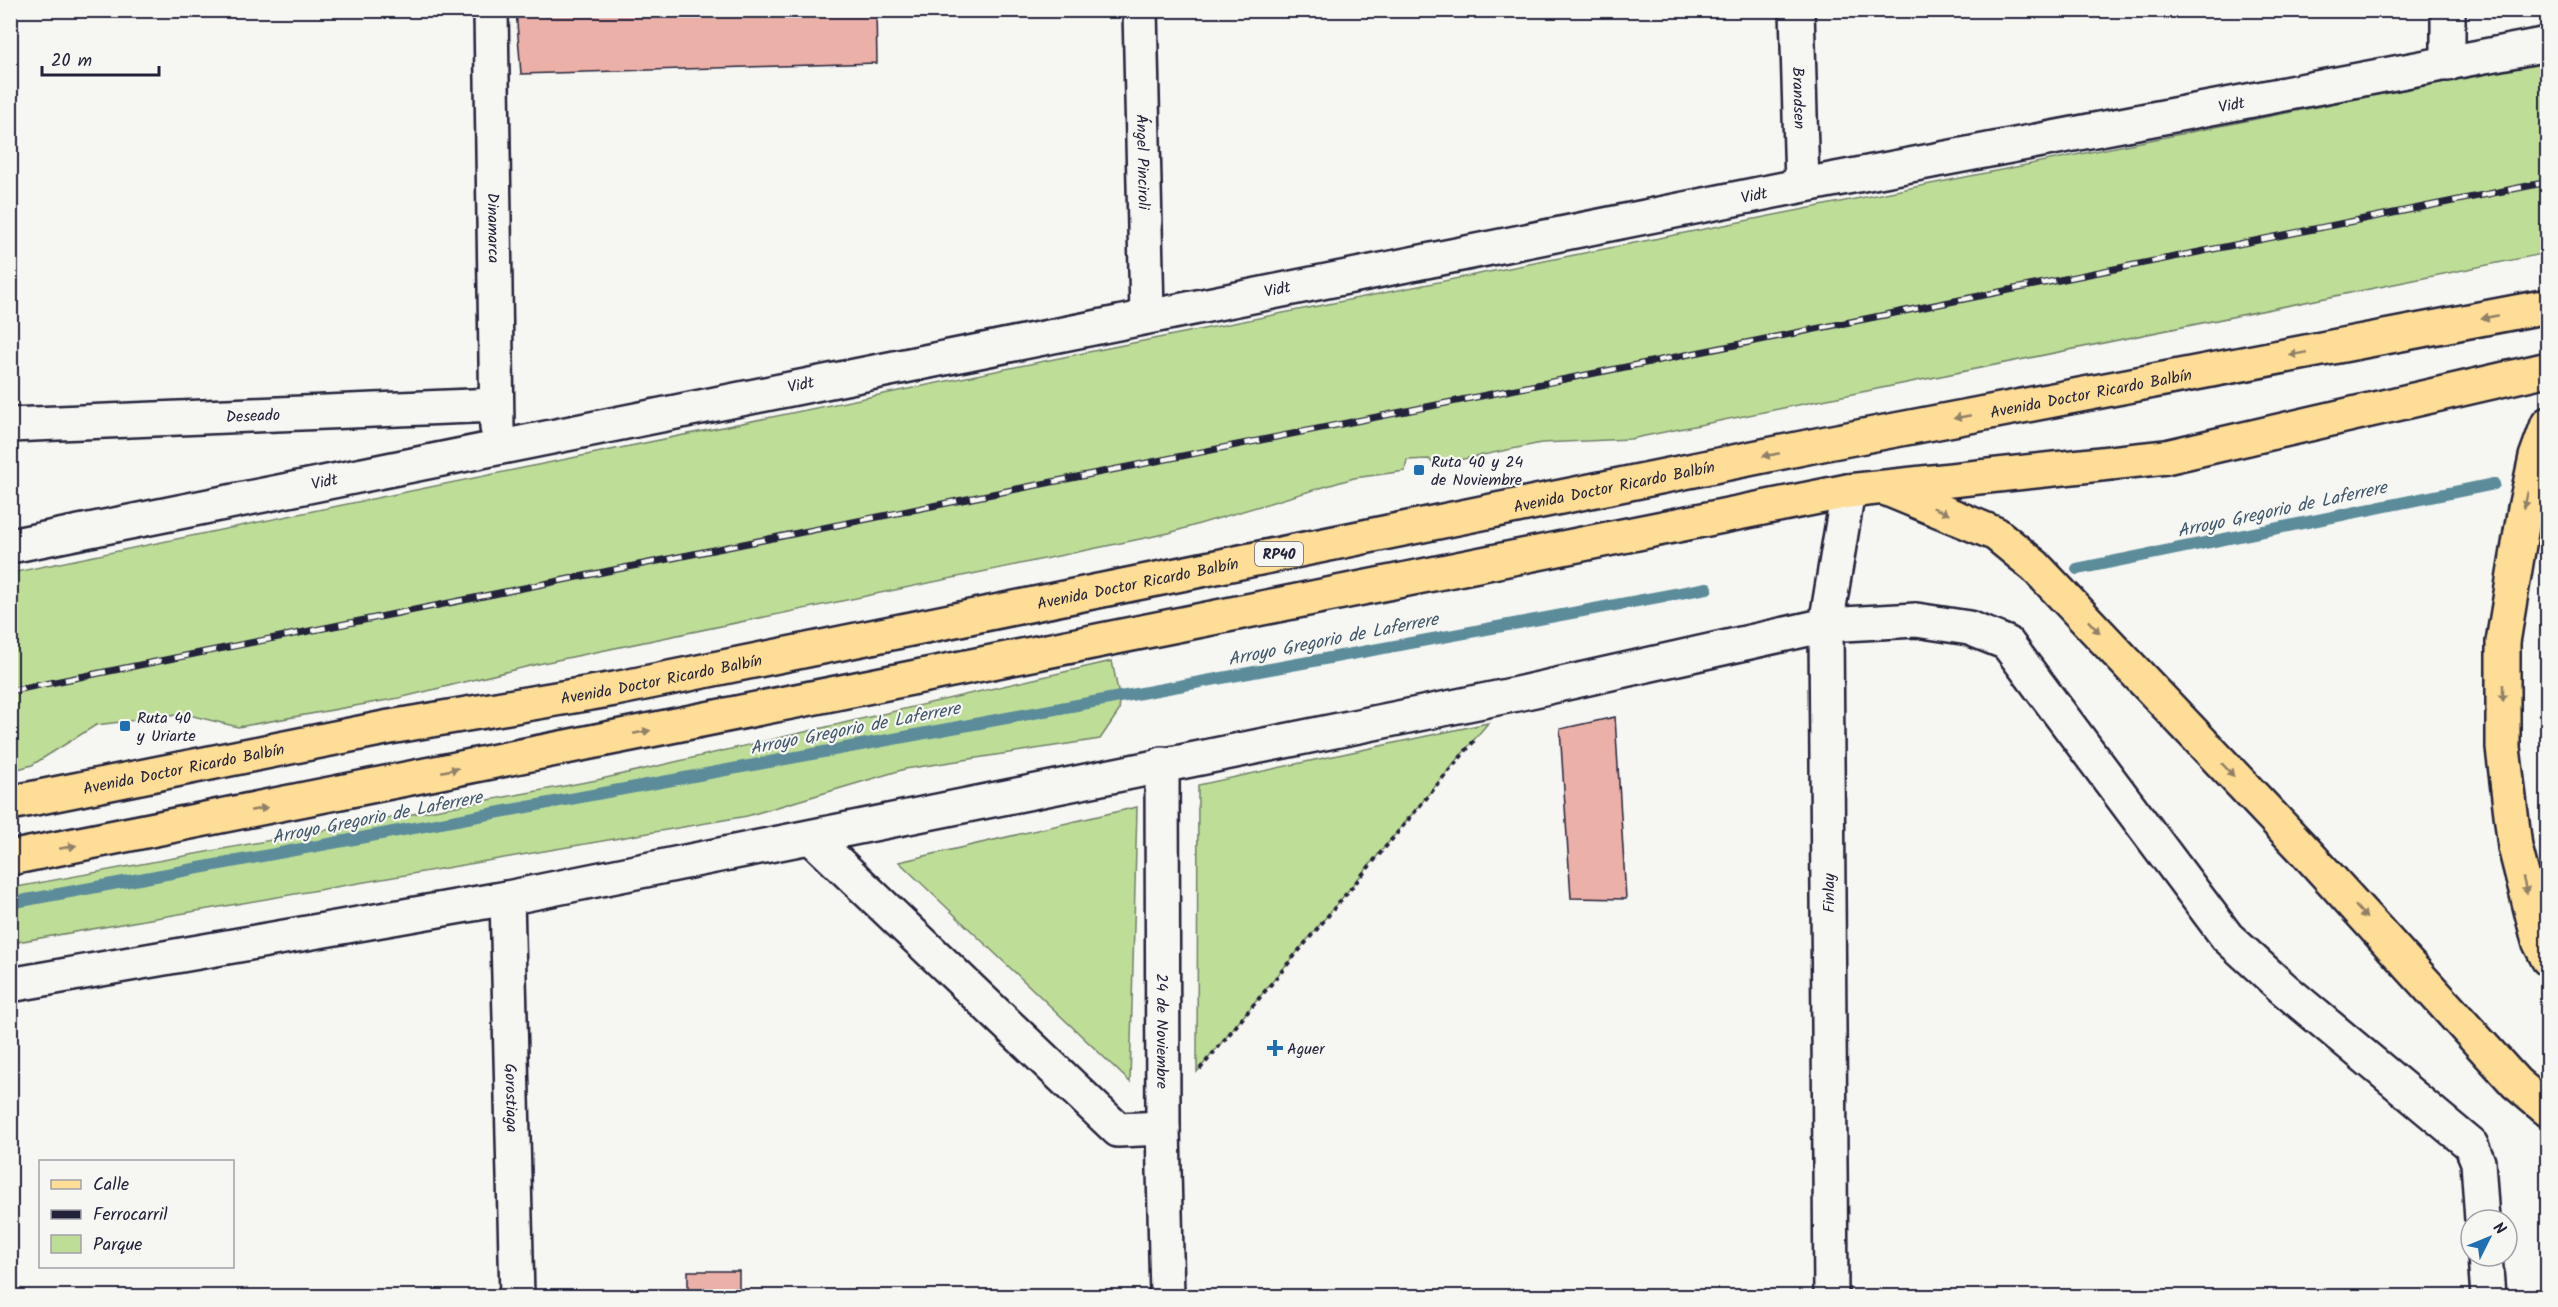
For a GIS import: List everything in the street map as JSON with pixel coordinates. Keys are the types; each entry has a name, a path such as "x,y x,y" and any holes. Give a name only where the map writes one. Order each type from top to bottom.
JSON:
{"main road":[{"name":"Avenida Doctor Ricardo Balbín","path":"10,803 390,727 615,689 1815,446 2547,306"},
{"path":"10,858 1848,491 1887,489 2166,457 2547,369"},
{"path":"2547,424 2535,457 2503,642 2502,748 2515,847 2539,941 2547,959"},
{"path":"1887,489 1995,534 2035,566 2306,852 2516,1083 2547,1110"}],"street":[{"name":"Dinamarca","path":"491,10 497,445"},
{"name":"Ángel Pinciroli","path":"1140,10 1147,314"},
{"name":"Brandsen","path":"1797,10 1802,185"},
{"path":"2448,10 2448,64"},
{"name":"Vidt","path":"10,546 1147,314 1802,185 2547,44"},
{"name":"Deseado","path":"10,425 496,405"},
{"name":"Finlay","path":"1831,1296 1826,626 1848,491"},
{"path":"10,985 507,898 1517,694 1826,626 1916,620 1969,628 2007,643 2227,937 2284,989 2471,1145 2478,1162 2481,1208"},
{"name":"24 de Noviembre","path":"1162,764 1163,1128 1167,1296"},
{"path":"811,837 1118,1130 1163,1128"},
{"name":"Gorostiaga","path":"507,898 517,1296"},
{"path":"2486,1268 2488,1296"}],"path":[{"path":"1197,1072 1488,723 1517,694"}],"green space":[{"path":"2547,61 2547,253 1630,439 1541,443 1434,465 1429,459 1407,460 1405,471 1354,478 1169,533 538,664 399,698 238,727 185,714 96,725 32,765 11,771 11,573 1113,347"},
{"path":"1112,661 1120,701 1119,711 1100,739 905,769 747,816 11,943 11,888 597,780"},
{"path":"1488,723 1197,1072 1198,785"},
{"path":"1137,807 1130,1082 899,862"}],"building":[{"path":"516,10 876,10 877,63 521,74"},
{"path":"1615,717 1626,899 1571,898 1560,729"},
{"path":"688,1271 739,1271 739,1296 688,1296"}],"waterway":[{"name":"Arroyo Gregorio de Laferrere","path":"2077,569 2494,484"},
{"name":"Arroyo Gregorio de Laferrere","path":"10,903 1707,588"}],"railway":[{"path":"10,691 2548,182"}],"place":[{"name":"Ruta 40 y 24 de Noviembre","path":"1419,470"},
{"name":"Ruta 40 y Uriarte","path":"125,726"},
{"name":"Aguer","path":"1275,1048"}]}
